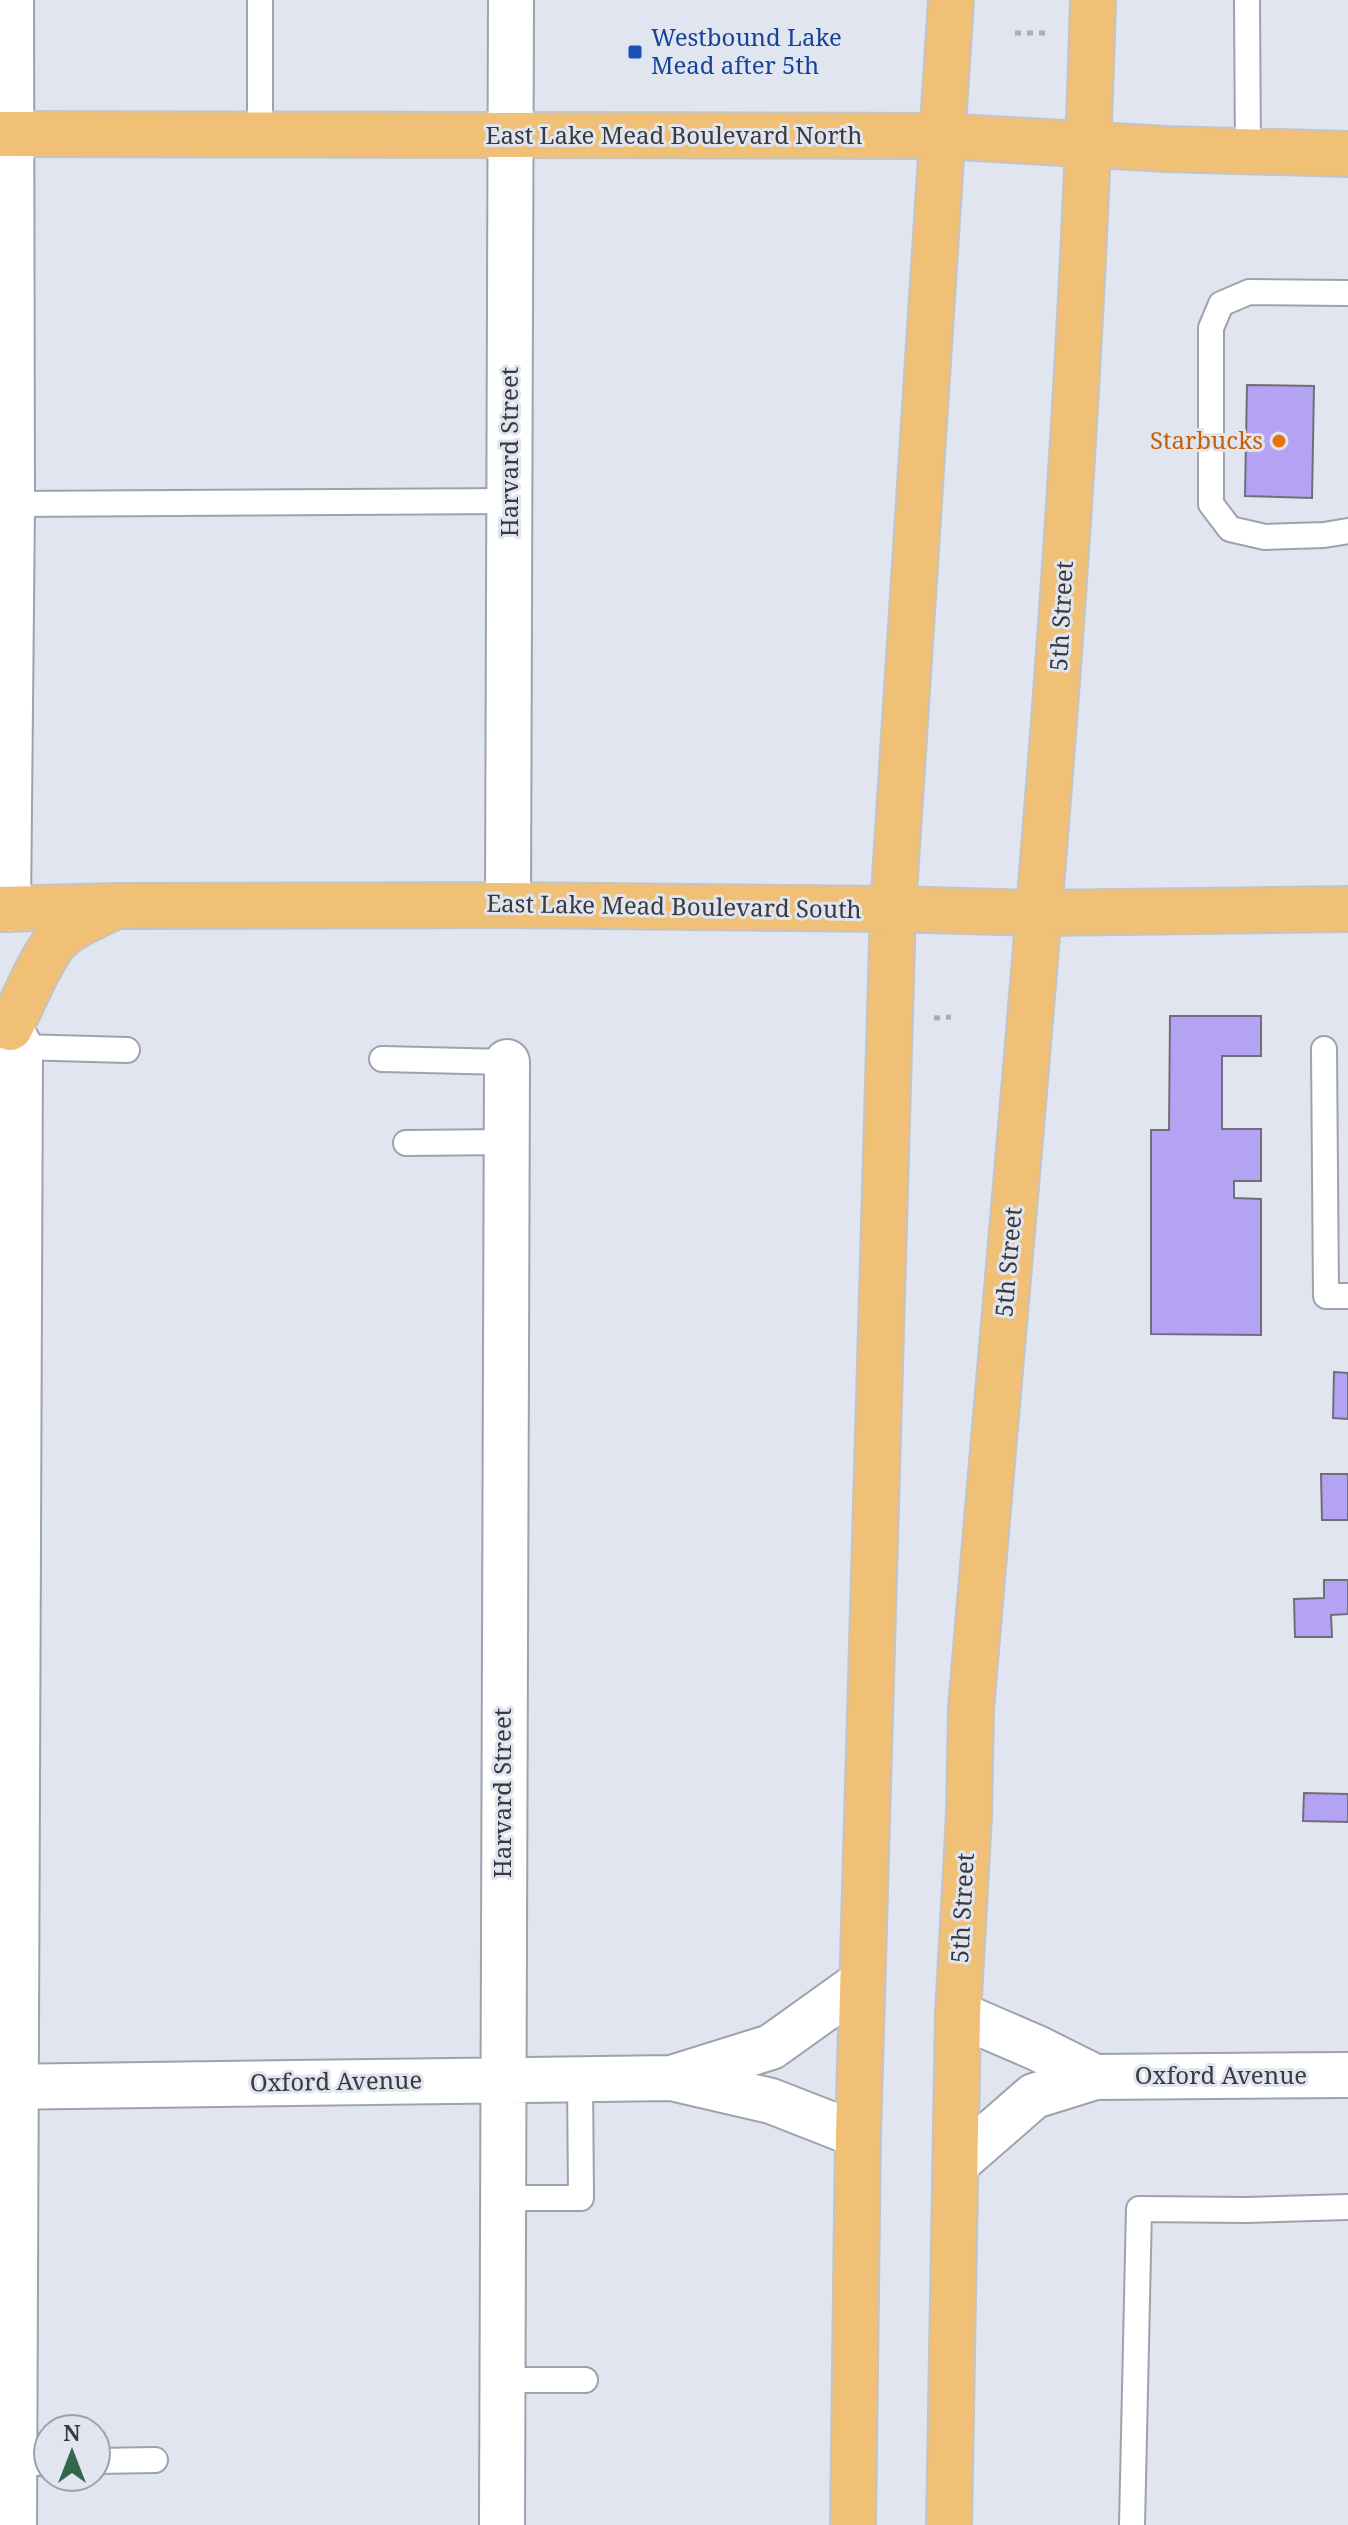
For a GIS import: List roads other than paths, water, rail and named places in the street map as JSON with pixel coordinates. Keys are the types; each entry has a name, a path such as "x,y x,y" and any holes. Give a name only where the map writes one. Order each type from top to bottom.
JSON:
{"main road":[{"path":"853,2525 858,2135 893,909 951,0"},
{"name":"5th Street","path":"949,2525 958,2014 969,1815 971,1709 1056,716 1085,246 1093,0"},
{"name":"East Lake Mead Boulevard North","path":"6,134 941,136 1248,153 1348,154"},
{"name":"East Lake Mead Boulevard South","path":"4,909 508,905 1040,913 1348,909"},
{"path":"10,1033 49,949 60,936 118,906"}],"street":[{"path":"4,909 12,504 6,134 11,0"},
{"name":"Harvard Street","path":"508,905 511,0"},
{"path":"10,1033 8,2087 31,2463 14,2525"},
{"name":"Harvard Street","path":"502,2525 507,1062"},
{"name":"Oxford Avenue","path":"672,2078 771,2047 862,1982"},
{"name":"Oxford Avenue","path":"958,2014 1095,2077"},
{"name":"Oxford Avenue","path":"956,2164 1034,2096 1095,2077 1348,2075"},
{"name":"Oxford Avenue","path":"8,2087 672,2078 771,2101 858,2135"}],"lane":[{"path":"260,0 260,135"},
{"path":"1247,0 1248,153"},
{"path":"1348,293 1249,292 1221,304 1211,328 1211,504 1230,529 1265,537 1348,531"},
{"path":"12,504 509,501"},
{"path":"10,1033 127,1050"},
{"path":"1324,1049 1326,1296 1348,1296"},
{"path":"382,1059 507,1062"},
{"path":"406,1143 506,1142"},
{"path":"502,2198 581,2198 580,2078"},
{"path":"1132,2525 1139,2209 1348,2207"},
{"path":"502,2380 585,2380"},
{"path":"112,2461 155,2460"}],"place":[{"name":"Westbound Lake Mead after 5th","path":"635,52"},
{"name":"Starbucks","path":"1279,441"}]}
